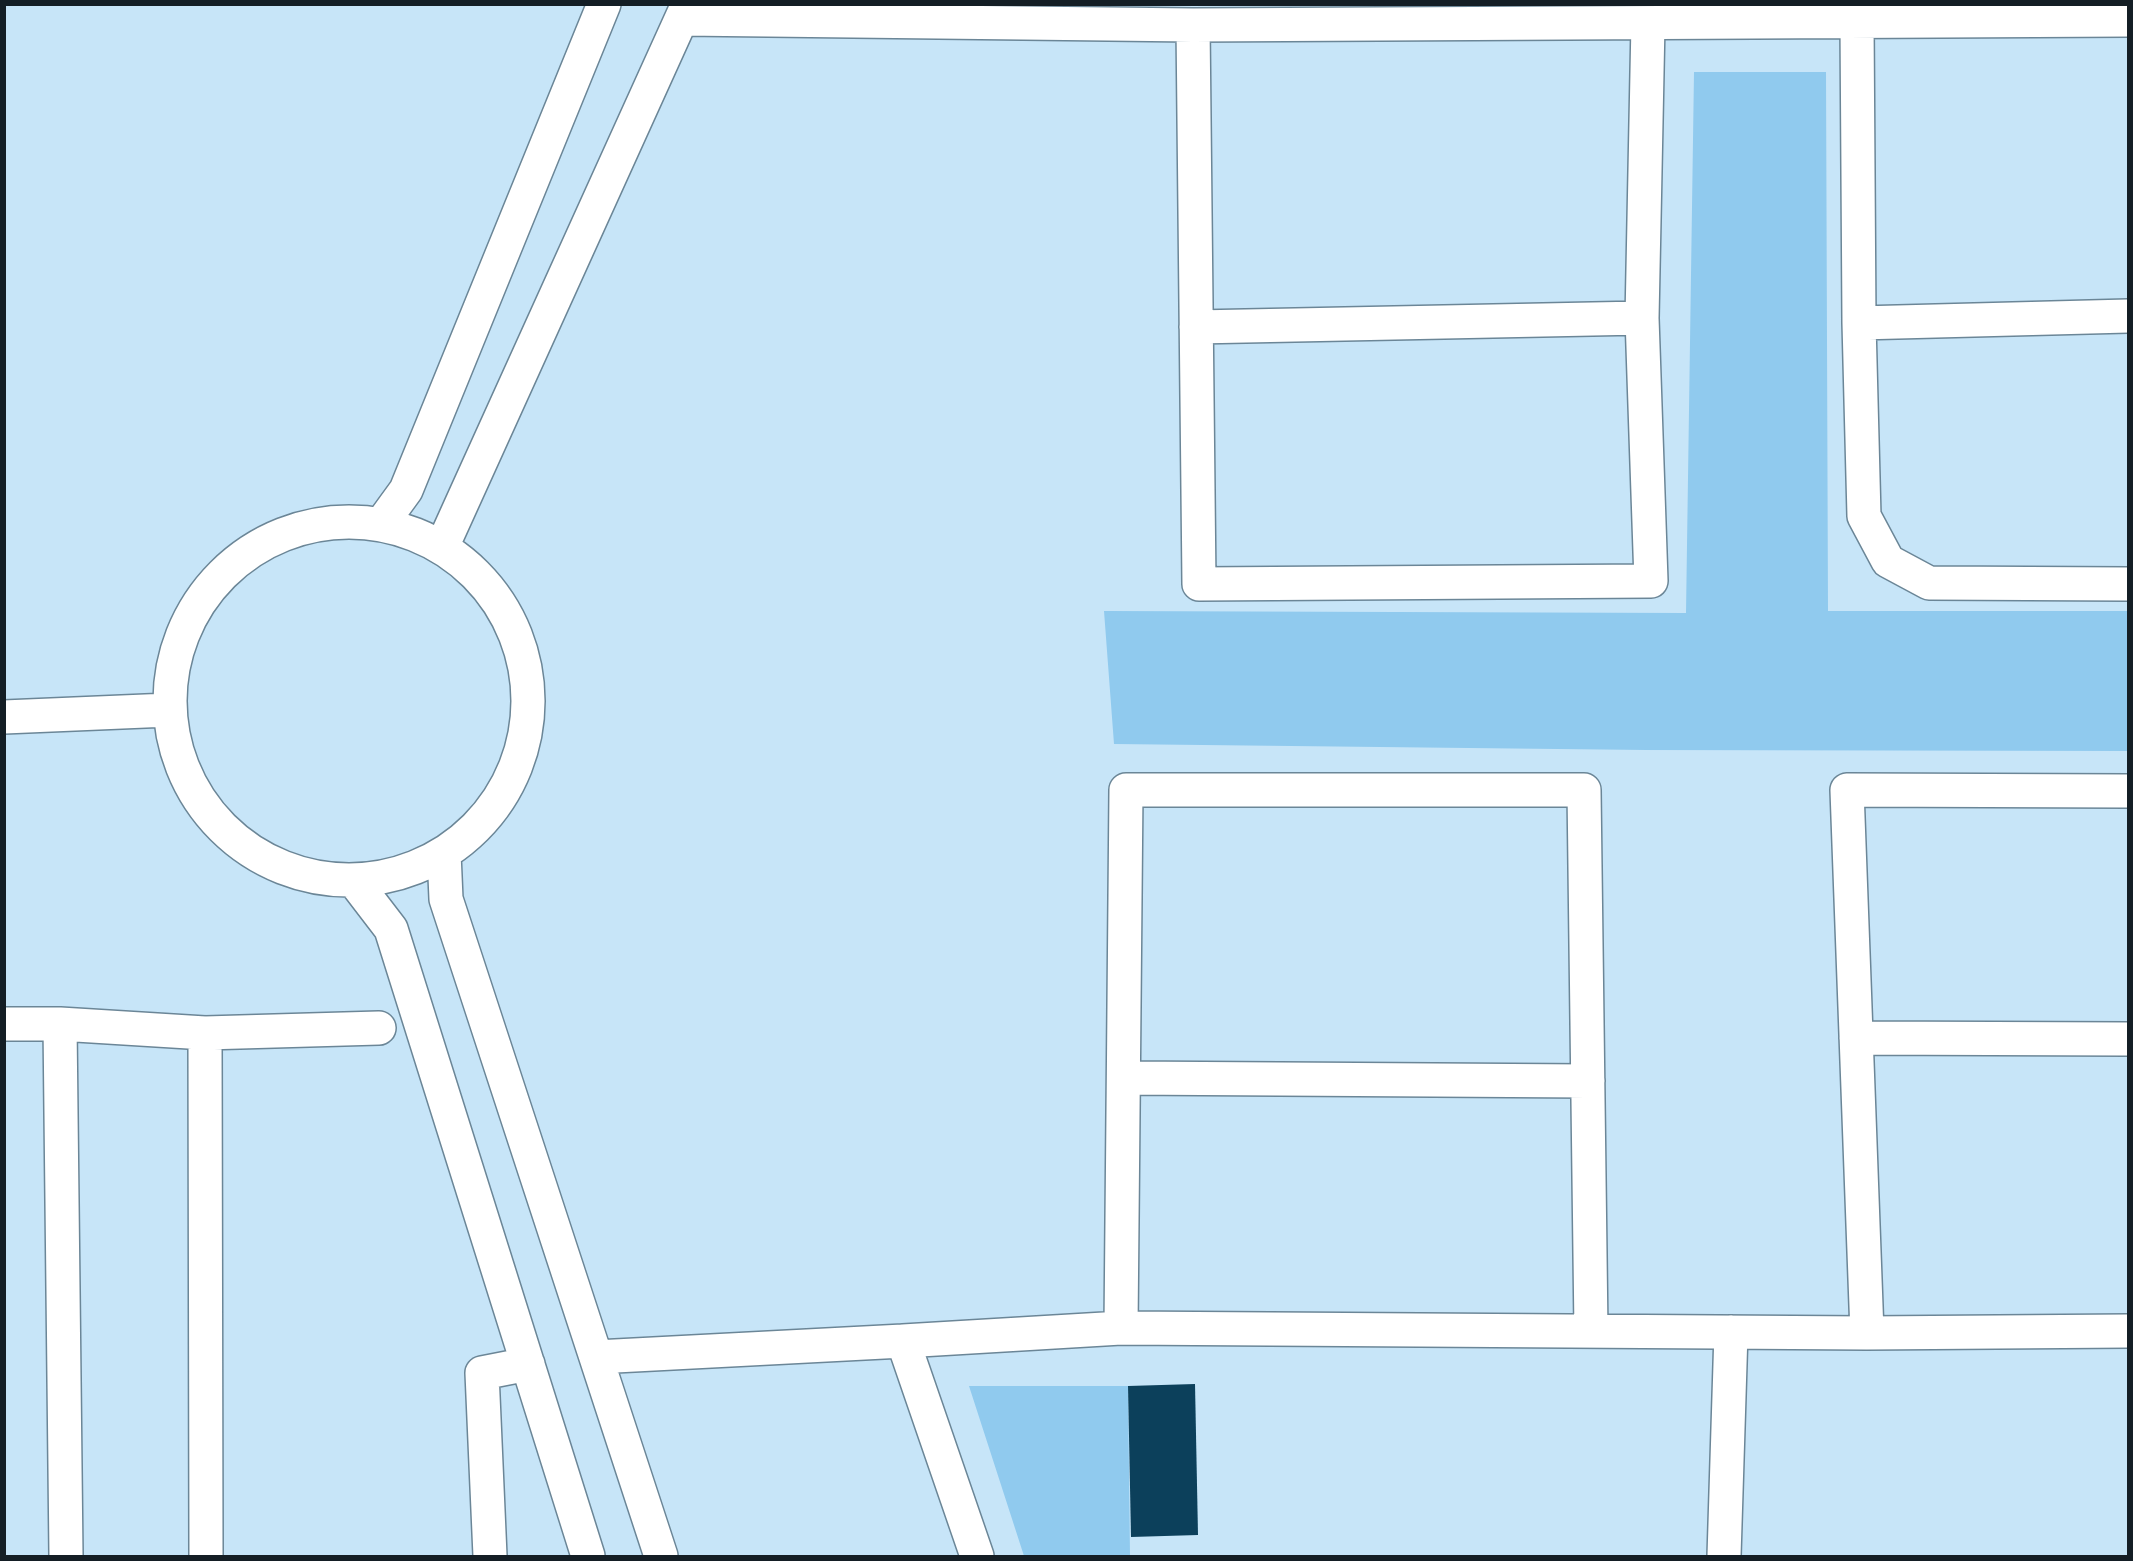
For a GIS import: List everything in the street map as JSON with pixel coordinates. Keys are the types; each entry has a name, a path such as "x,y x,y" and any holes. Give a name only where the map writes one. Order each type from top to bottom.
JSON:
{"street":[{"path":"382,523 406,490 604,4"},
{"path":"442,547 686,12 1193,25 1488,14 1648,23 1773,13 1857,22 2128,20"},
{"path":"1857,22 1859,323 1864,516 1888,561 1929,583 2128,584"},
{"path":"1193,25 1199,584 1651,582 1642,318 1648,23"},
{"path":"1859,323 2128,316"},
{"path":"1196,327 1642,318"},
{"path":"342,521 393,523 442,547 487,584 517,633 530,689 524,747 501,800 462,843 411,871 355,882 300,876 249,852 207,814 180,765 169,710 173,663 189,619 216,580 252,550 295,530 342,521"},
{"path":"4,717 169,710"},
{"path":"1121,1328 1126,790 1584,790 1591,1331"},
{"path":"1867,1334 1847,790 2128,791"},
{"path":"444,853 446,898 661,1557"},
{"path":"355,882 391,929 588,1557"},
{"path":"4,1024 60,1024 205,1033 379,1028"},
{"path":"60,1024 66,1557"},
{"path":"205,1033 206,1557"},
{"path":"1856,1038 2128,1039"},
{"path":"1125,1078 1588,1081"},
{"path":"596,1357 1121,1328 1867,1334 2128,1331"},
{"path":"1724,1557 1731,1332"},
{"path":"903,1341 977,1557"},
{"path":"490,1557 482,1373 528,1364"}],"shaded area":[{"path":"1694,72 1826,72 1828,611 2128,611 2128,751 1646,750 1114,744 1104,611 1686,613"},
{"path":"969,1386 1128,1386 1130,1556 1024,1556"}],"building":[{"path":"1195,1384 1198,1535 1131,1537 1128,1386"}]}
